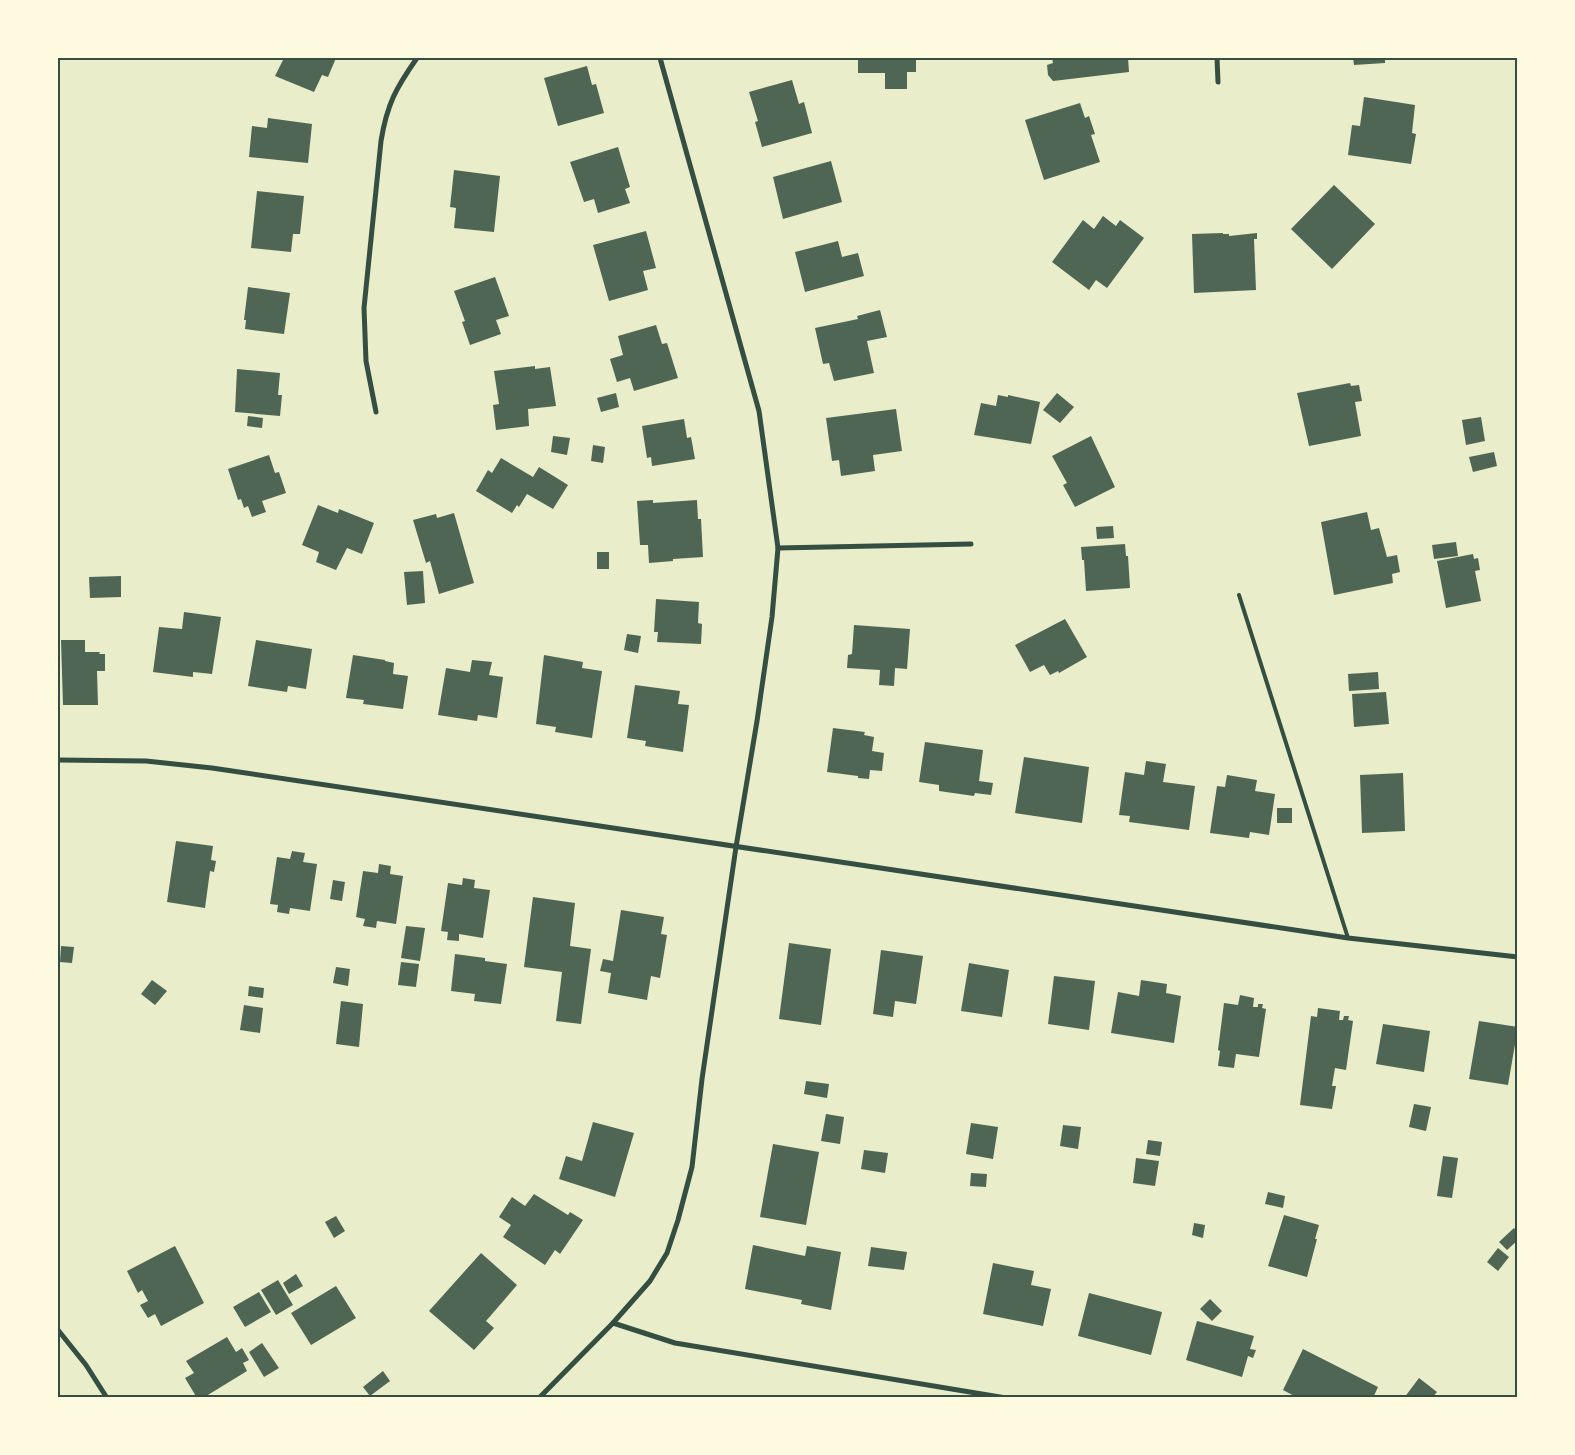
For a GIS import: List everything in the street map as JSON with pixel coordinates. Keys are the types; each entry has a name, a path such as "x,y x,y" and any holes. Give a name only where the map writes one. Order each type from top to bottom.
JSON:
{"street":[{"path":"376,412 366,361 364,308 381,141 385,115 397,87 417,58"},
{"path":"539,1398 613,1323 650,1281 667,1253 678,1220 692,1167 702,1079 736,847 758,722 772,617 778,548 759,411 660,58"},
{"path":"1217,58 1218,82"},
{"path":"778,548 971,544"},
{"path":"58,760 146,761 212,768 1348,938 1518,957"},
{"path":"613,1323 675,1343 1006,1398"},
{"path":"58,1330 86,1365 107,1398"}],"lane":[{"path":"1239,595 1348,938"}],"building":[{"path":"284,58 336,58 328,77 322,75 314,92 275,76"},
{"path":"858,58 916,58 916,72 907,72 907,89 885,89 885,73 858,73"},
{"path":"1052,58 1128,58 1129,72 1053,81 1048,75 1047,65 1053,63"},
{"path":"1353,58 1385,58 1385,63 1354,65"},
{"path":"587,66 592,85 596,84 604,113 558,126 544,78"},
{"path":"792,80 799,104 804,102 812,133 762,147 755,122 758,121 749,92"},
{"path":"1364,97 1415,105 1412,133 1416,134 1411,164 1348,155 1352,125 1360,126"},
{"path":"1080,103 1085,118 1089,116 1095,134 1091,135 1100,162 1044,180 1025,120"},
{"path":"268,118 312,124 308,163 249,157 252,126 267,128"},
{"path":"618,147 630,187 625,189 630,203 598,213 594,199 584,202 570,162"},
{"path":"831,161 842,202 783,219 773,177"},
{"path":"454,170 500,176 494,232 454,228 456,208 450,207"},
{"path":"1334,185 1375,224 1332,269 1291,229"},
{"path":"257,191 304,196 300,234 293,234 291,252 251,248"},
{"path":"1103,216 1116,226 1120,220 1144,238 1107,288 1096,280 1089,290 1052,262 1083,220 1094,229"},
{"path":"646,231 656,268 643,271 648,290 609,301 593,245"},
{"path":"1257,233 1257,239 1254,239 1256,290 1194,293 1192,234 1229,234 1229,236"},
{"path":"838,241 842,257 858,253 864,276 805,292 795,252"},
{"path":"495,277 509,316 496,320 501,334 470,345 462,322 465,321 454,291"},
{"path":"248,287 290,293 284,334 245,329 246,320 244,320"},
{"path":"880,310 887,337 867,341 874,373 834,381 829,363 823,364 815,328 858,319 857,316"},
{"path":"656,325 662,344 667,343 678,378 634,391 630,378 617,382 610,359 623,355 618,336"},
{"path":"535,366 535,369 550,367 556,406 528,409 529,426 496,430 493,405 499,404 494,371"},
{"path":"237,369 280,373 278,395 282,395 280,416 235,412"},
{"path":"1350,383 1351,386 1359,385 1362,401 1355,402 1361,436 1309,446 1297,393"},
{"path":"616,393 619,407 601,412 597,398"},
{"path":"1057,393 1074,407 1060,423 1043,410"},
{"path":"998,395 1008,397 1008,395 1040,402 1031,444 974,435 981,403 996,406"},
{"path":"896,409 902,451 873,455 875,471 841,476 839,460 832,461 826,418"},
{"path":"248,416 263,418 262,428 247,426"},
{"path":"1481,417 1485,441 1466,445 1462,420"},
{"path":"684,419 687,438 691,437 695,459 652,466 651,457 647,458 642,426"},
{"path":"553,436 570,438 567,455 551,452"},
{"path":"1091,436 1115,487 1075,507 1063,485 1067,483 1052,456"},
{"path":"593,445 605,447 603,463 591,461"},
{"path":"58,450 60,450 59,481 58,481"},
{"path":"1494,452 1497,466 1473,472 1469,457"},
{"path":"269,455 275,473 279,472 286,493 262,501 266,512 252,517 248,506 244,508 241,499 238,500 228,469"},
{"path":"501,458 533,477 539,467 568,485 553,509 527,494 519,507 517,505 512,513 476,491 488,470 492,473"},
{"path":"653,500 653,503 697,500 698,519 701,519 703,557 649,563 648,545 640,545 637,501"},
{"path":"318,505 338,513 339,509 374,523 362,554 347,548 336,570 316,562 319,552 302,545"},
{"path":"1367,512 1371,530 1379,528 1387,557 1397,555 1400,572 1392,574 1393,583 1334,595 1321,522"},
{"path":"454,513 474,583 439,594 430,561 426,563 413,520 436,514 437,518"},
{"path":"1113,526 1114,538 1097,539 1096,527"},
{"path":"1456,542 1458,556 1434,559 1432,545"},
{"path":"1125,544 1126,556 1128,556 1130,588 1086,591 1084,560 1082,560 1081,547"},
{"path":"597,552 609,552 609,569 597,569"},
{"path":"1473,554 1474,559 1478,558 1480,570 1475,571 1481,601 1446,608 1437,561"},
{"path":"423,571 425,603 407,605 404,572"},
{"path":"121,576 121,597 90,598 89,577"},
{"path":"656,599 699,602 698,623 702,624 701,644 657,642 658,632 654,632"},
{"path":"184,612 221,617 212,674 193,672 193,677 153,672 159,627 182,629"},
{"path":"1065,619 1087,657 1059,673 1058,671 1050,675 1044,665 1030,672 1015,645"},
{"path":"854,625 910,629 907,669 895,668 894,686 879,685 880,670 847,668 848,655 852,654"},
{"path":"627,634 641,636 638,653 624,650"},
{"path":"61,640 85,640 85,652 105,654 105,671 97,671 98,705 63,705"},
{"path":"256,640 312,649 306,689 288,686 287,692 248,686"},
{"path":"353,655 394,663 393,674 408,676 403,709 363,704 364,700 346,698"},
{"path":"544,655 583,662 582,668 602,671 592,738 555,732 556,727 536,724"},
{"path":"472,660 492,662 489,675 503,677 497,718 478,715 477,721 438,715 446,668 470,672"},
{"path":"1378,672 1379,689 1349,691 1348,674"},
{"path":"635,685 680,691 678,704 689,705 683,752 645,746 646,741 627,738"},
{"path":"1386,692 1389,724 1354,727 1352,694"},
{"path":"833,728 865,732 864,735 874,737 872,751 884,753 882,771 870,770 869,779 827,772"},
{"path":"925,742 983,750 979,781 993,783 991,795 975,793 974,796 939,791 939,785 919,782"},
{"path":"1024,757 1089,767 1082,823 1015,813"},
{"path":"1146,761 1166,764 1163,782 1195,786 1189,830 1129,822 1130,816 1119,815 1125,772 1144,775"},
{"path":"1403,773 1405,831 1362,833 1360,775"},
{"path":"1227,775 1257,780 1255,791 1275,794 1269,835 1250,832 1249,838 1210,833 1217,786 1225,787"},
{"path":"1277,808 1292,808 1292,823 1277,823"},
{"path":"176,841 213,846 211,860 216,861 214,872 210,871 205,908 167,902"},
{"path":"292,851 305,853 303,862 317,864 310,911 290,908 289,914 277,912 278,905 270,904 277,857 290,859"},
{"path":"379,864 391,866 390,874 403,876 396,924 377,921 376,928 363,926 365,919 356,917 363,871 378,873"},
{"path":"463,878 475,880 474,888 490,890 483,938 459,934 459,941 447,940 448,932 441,931 448,883 462,885"},
{"path":"333,880 345,882 342,901 330,899"},
{"path":"533,897 575,903 570,946 591,949 581,1024 556,1021 562,972 524,967"},
{"path":"621,910 664,917 661,934 667,935 660,978 651,976 647,1000 608,993 611,973 600,971 603,959 613,961"},
{"path":"406,926 425,928 420,961 401,958"},
{"path":"789,943 831,949 821,1025 779,1019"},
{"path":"61,946 74,947 72,963 60,962"},
{"path":"881,950 923,956 916,1004 895,1001 893,1017 873,1014"},
{"path":"455,954 485,958 485,961 507,964 501,1004 474,1001 475,994 451,991"},
{"path":"401,962 419,964 416,987 398,985"},
{"path":"969,963 1009,970 1002,1017 961,1011"},
{"path":"336,967 350,969 348,986 333,983"},
{"path":"1054,976 1095,981 1089,1030 1048,1024"},
{"path":"152,980 167,991 155,1005 141,994"},
{"path":"1141,980 1167,984 1166,993 1181,996 1174,1043 1111,1033 1118,992 1139,996"},
{"path":"249,986 264,988 263,998 248,996"},
{"path":"1240,995 1254,998 1253,1007 1263,1004 1262,1008 1266,1009 1259,1057 1236,1054 1234,1068 1218,1066 1220,1051 1218,1050 1224,1003 1238,1005"},
{"path":"341,1001 363,1004 359,1047 336,1044"},
{"path":"244,1005 263,1008 260,1033 240,1030"},
{"path":"1318,1008 1340,1011 1339,1020 1343,1020 1344,1016 1349,1016 1348,1020 1353,1021 1346,1070 1335,1068 1332,1086 1336,1086 1332,1109 1300,1105 1311,1016 1317,1017"},
{"path":"1479,1021 1518,1027 1508,1085 1469,1079"},
{"path":"1383,1024 1430,1031 1424,1072 1376,1064"},
{"path":"806,1081 829,1084 827,1098 804,1094"},
{"path":"1414,1104 1431,1107 1426,1131 1409,1127"},
{"path":"826,1114 844,1117 840,1144 821,1141"},
{"path":"593,1122 634,1133 615,1197 559,1179 566,1156 582,1161"},
{"path":"971,1123 998,1127 993,1159 966,1154"},
{"path":"1063,1125 1081,1127 1078,1149 1060,1146"},
{"path":"1148,1140 1162,1142 1160,1156 1146,1154"},
{"path":"773,1144 819,1152 806,1225 760,1217"},
{"path":"864,1150 888,1153 885,1173 861,1169"},
{"path":"1443,1156 1458,1158 1452,1198 1437,1196"},
{"path":"1136,1158 1159,1161 1155,1186 1133,1183"},
{"path":"971,1173 987,1174 986,1187 970,1186"},
{"path":"1268,1192 1285,1196 1283,1208 1265,1204"},
{"path":"534,1194 568,1215 570,1212 583,1220 560,1254 555,1250 545,1265 503,1237 511,1225 499,1217 512,1197 525,1206"},
{"path":"1284,1215 1319,1225 1307,1277 1268,1266"},
{"path":"336,1216 345,1231 334,1238 325,1222"},
{"path":"1194,1223 1205,1225 1203,1238 1192,1235"},
{"path":"1514,1228 1518,1232 1518,1240 1507,1250 1499,1242"},
{"path":"753,1245 805,1256 807,1246 841,1252 831,1310 801,1304 802,1300 745,1289"},
{"path":"175,1246 204,1303 161,1326 155,1314 148,1318 140,1305 148,1301 142,1290 138,1293 127,1271"},
{"path":"871,1247 907,1252 904,1270 868,1266"},
{"path":"1498,1248 1509,1257 1498,1271 1487,1262"},
{"path":"481,1253 517,1285 486,1321 494,1328 474,1350 429,1311"},
{"path":"993,1263 1034,1271 1031,1285 1051,1289 1043,1326 983,1314"},
{"path":"296,1274 303,1286 289,1294 283,1283"},
{"path":"278,1280 293,1305 276,1315 261,1290"},
{"path":"336,1286 356,1318 311,1345 291,1313"},
{"path":"259,1292 271,1312 245,1327 233,1307"},
{"path":"1089,1293 1162,1312 1151,1355 1078,1336"},
{"path":"1210,1299 1222,1311 1212,1321 1200,1309"},
{"path":"1197,1321 1254,1336 1250,1349 1256,1350 1253,1358 1248,1356 1242,1377 1186,1360"},
{"path":"227,1337 236,1352 242,1348 249,1360 243,1363 247,1371 203,1398 197,1398 185,1378 194,1373 186,1361"},
{"path":"262,1343 279,1368 264,1377 249,1352"},
{"path":"1303,1349 1378,1387 1373,1398 1298,1398 1283,1390"},
{"path":"383,1371 390,1381 370,1396 363,1387"},
{"path":"1419,1378 1437,1392 1432,1398 1404,1398"}]}
